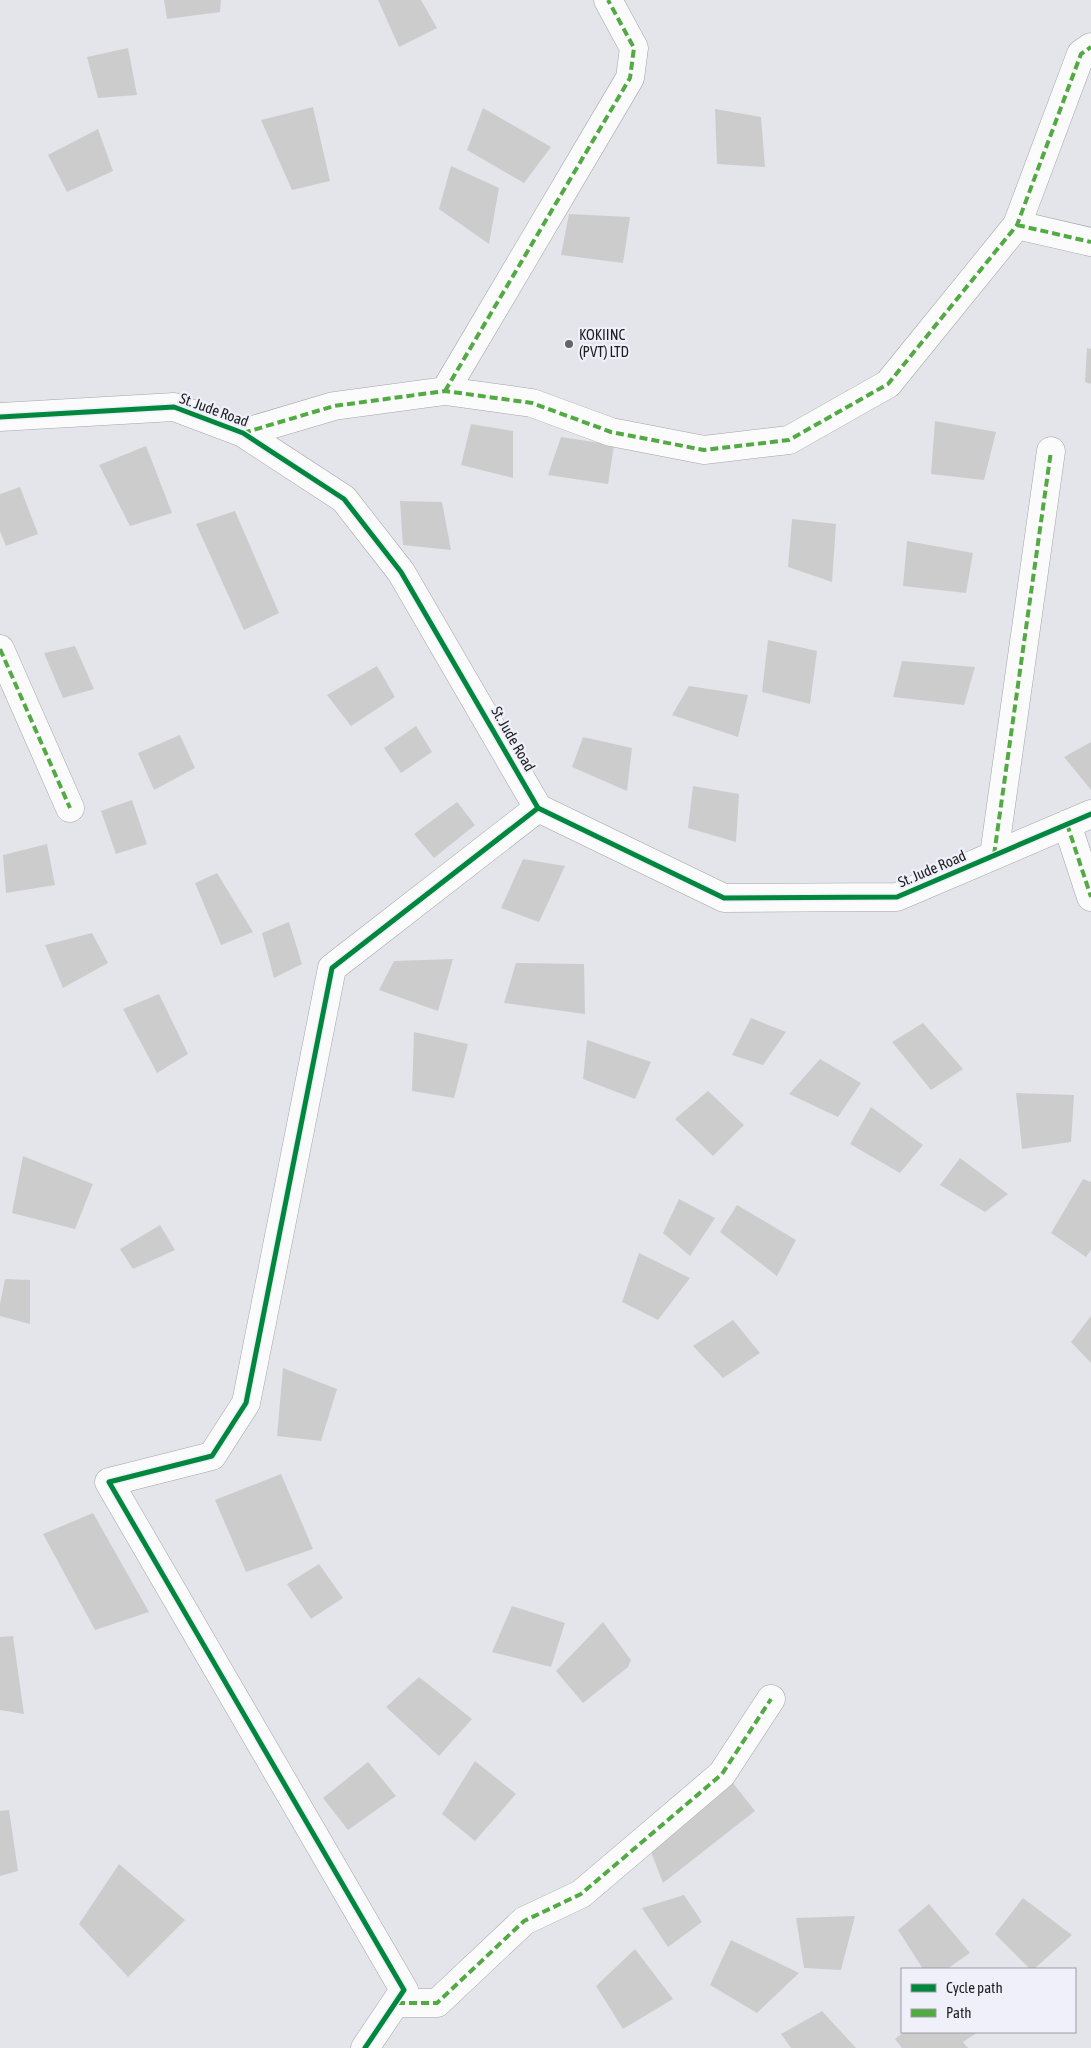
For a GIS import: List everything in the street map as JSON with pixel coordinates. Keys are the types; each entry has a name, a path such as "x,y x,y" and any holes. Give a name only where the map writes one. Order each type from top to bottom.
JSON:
{"street":[{"path":"445,391 630,78 634,48 608,0"},
{"path":"243,433 334,406 445,391 532,403 611,432 704,450 789,440 888,384 1017,225 1081,54 1091,47"},
{"path":"1017,225 1091,242"},
{"name":"St. Jude Road","path":"0,417 174,406 243,433 344,499 401,572 538,808 724,898 897,898 1079,819"},
{"path":"994,856 1050,451"},
{"path":"0,649 70,808"},
{"path":"365,2048 404,1990 108,1482 212,1456 246,1403 332,968 538,808"},
{"path":"1079,819 1091,897"},
{"path":"397,2003 437,2003 524,1921 581,1894 722,1774 771,1699"}],"building":[{"path":"164,0 221,0 220,12 167,19"},
{"path":"378,0 421,0 437,28 399,47"},
{"path":"128,48 137,95 98,98 87,57"},
{"path":"313,107 330,181 292,190 261,120"},
{"path":"483,108 551,147 524,183 467,150"},
{"path":"715,109 761,117 765,167 717,164"},
{"path":"98,129 113,171 67,192 48,155"},
{"path":"451,166 499,188 489,244 439,209"},
{"path":"569,214 630,217 623,263 561,255"},
{"path":"1087,348 1091,349 1091,384 1085,382"},
{"path":"935,421 996,432 984,480 931,474"},
{"path":"471,424 513,431 513,478 461,465"},
{"path":"561,437 614,445 608,484 548,475"},
{"path":"146,446 172,513 130,526 99,465"},
{"path":"20,487 38,534 6,546 0,531 0,494"},
{"path":"400,501 442,502 451,550 403,545"},
{"path":"235,511 279,613 244,630 196,524"},
{"path":"792,519 836,524 832,582 788,567"},
{"path":"907,541 973,553 966,593 903,586"},
{"path":"768,640 817,651 810,704 762,692"},
{"path":"75,646 94,689 63,698 44,653"},
{"path":"902,661 975,667 964,705 893,697"},
{"path":"377,666 395,697 351,726 327,695"},
{"path":"689,686 748,695 738,737 672,715"},
{"path":"416,726 432,752 401,773 384,748"},
{"path":"180,735 195,768 154,790 138,753"},
{"path":"583,737 632,748 627,791 572,767"},
{"path":"1091,742 1091,790 1064,757"},
{"path":"693,786 739,794 736,842 688,828"},
{"path":"132,800 147,844 116,854 101,811"},
{"path":"457,802 475,825 434,858 414,834"},
{"path":"47,844 55,885 6,893 3,855"},
{"path":"523,859 565,866 539,922 501,908"},
{"path":"217,873 253,932 221,945 195,883"},
{"path":"289,922 302,964 274,978 262,933"},
{"path":"92,933 108,963 63,988 45,945"},
{"path":"453,959 438,1011 379,990 394,961"},
{"path":"516,963 584,964 585,1014 504,1003"},
{"path":"159,994 188,1054 157,1073 123,1009"},
{"path":"751,1018 786,1032 763,1065 732,1055"},
{"path":"923,1023 963,1069 931,1090 892,1042"},
{"path":"414,1032 468,1044 454,1098 412,1091"},
{"path":"587,1040 651,1062 635,1099 583,1079"},
{"path":"820,1059 861,1083 838,1117 789,1094"},
{"path":"708,1091 744,1125 713,1156 675,1119"},
{"path":"1016,1093 1074,1095 1071,1142 1022,1149"},
{"path":"871,1107 923,1145 900,1173 850,1144"},
{"path":"23,1156 93,1184 75,1229 12,1213"},
{"path":"960,1158 1008,1194 985,1212 940,1185"},
{"path":"1083,1179 1091,1182 1091,1250 1086,1257 1051,1233"},
{"path":"679,1199 715,1218 690,1256 663,1233"},
{"path":"737,1205 796,1240 777,1276 720,1232"},
{"path":"160,1225 175,1250 133,1269 120,1249"},
{"path":"639,1253 690,1278 658,1320 622,1302"},
{"path":"5,1279 30,1280 30,1324 0,1316 0,1304"},
{"path":"1091,1316 1091,1363 1071,1342"},
{"path":"733,1320 760,1353 723,1378 693,1346"},
{"path":"283,1368 337,1389 321,1441 277,1436"},
{"path":"281,1474 313,1549 246,1572 215,1500"},
{"path":"93,1513 149,1612 95,1630 43,1534"},
{"path":"319,1564 343,1598 311,1619 287,1584"},
{"path":"512,1606 565,1623 551,1667 492,1652"},
{"path":"603,1622 631,1660 628,1667 583,1703 556,1671"},
{"path":"13,1636 24,1714 0,1710 0,1637"},
{"path":"419,1677 472,1719 439,1756 386,1707"},
{"path":"475,1761 516,1794 475,1841 442,1814"},
{"path":"368,1762 396,1796 348,1830 323,1798"},
{"path":"733,1783 755,1811 663,1883 651,1852"},
{"path":"9,1810 18,1871 0,1876 0,1811"},
{"path":"119,1864 185,1920 128,1977 79,1924"},
{"path":"684,1895 702,1922 668,1947 642,1908"},
{"path":"1023,1898 1072,1935 1035,1968 1029,1968 995,1934"},
{"path":"929,1904 970,1953 948,1968 922,1968 898,1930"},
{"path":"855,1916 841,1970 804,1968 796,1918"},
{"path":"731,1940 799,1973 757,2013 710,1985"},
{"path":"635,1949 673,1999 623,2029 596,1986"},
{"path":"822,2011 856,2048 791,2048 781,2034"},
{"path":"903,2033 976,2033 963,2042 968,2048 902,2048 895,2039"}],"marked path":[{"path":"445,391 630,78 634,48 608,0"},
{"path":"243,433 334,406 445,391 532,403 611,432 704,450 789,440 888,384 1017,225 1081,54 1091,47"},
{"path":"1017,225 1091,242"},
{"path":"994,855 1051,451"},
{"path":"0,649 70,808"},
{"path":"1067,824 1091,897"},
{"path":"397,2003 437,2003 524,1921 581,1894 722,1774 771,1699"}],"cycle path":[{"path":"0,417 174,407 243,433 344,499 401,572 538,808 724,898 897,897 1091,814"},
{"path":"365,2048 404,1990 109,1482 212,1456 246,1403 332,968 538,808"}],"place":[{"name":"KOKIINC (PVT) LTD","path":"569,344"}]}
